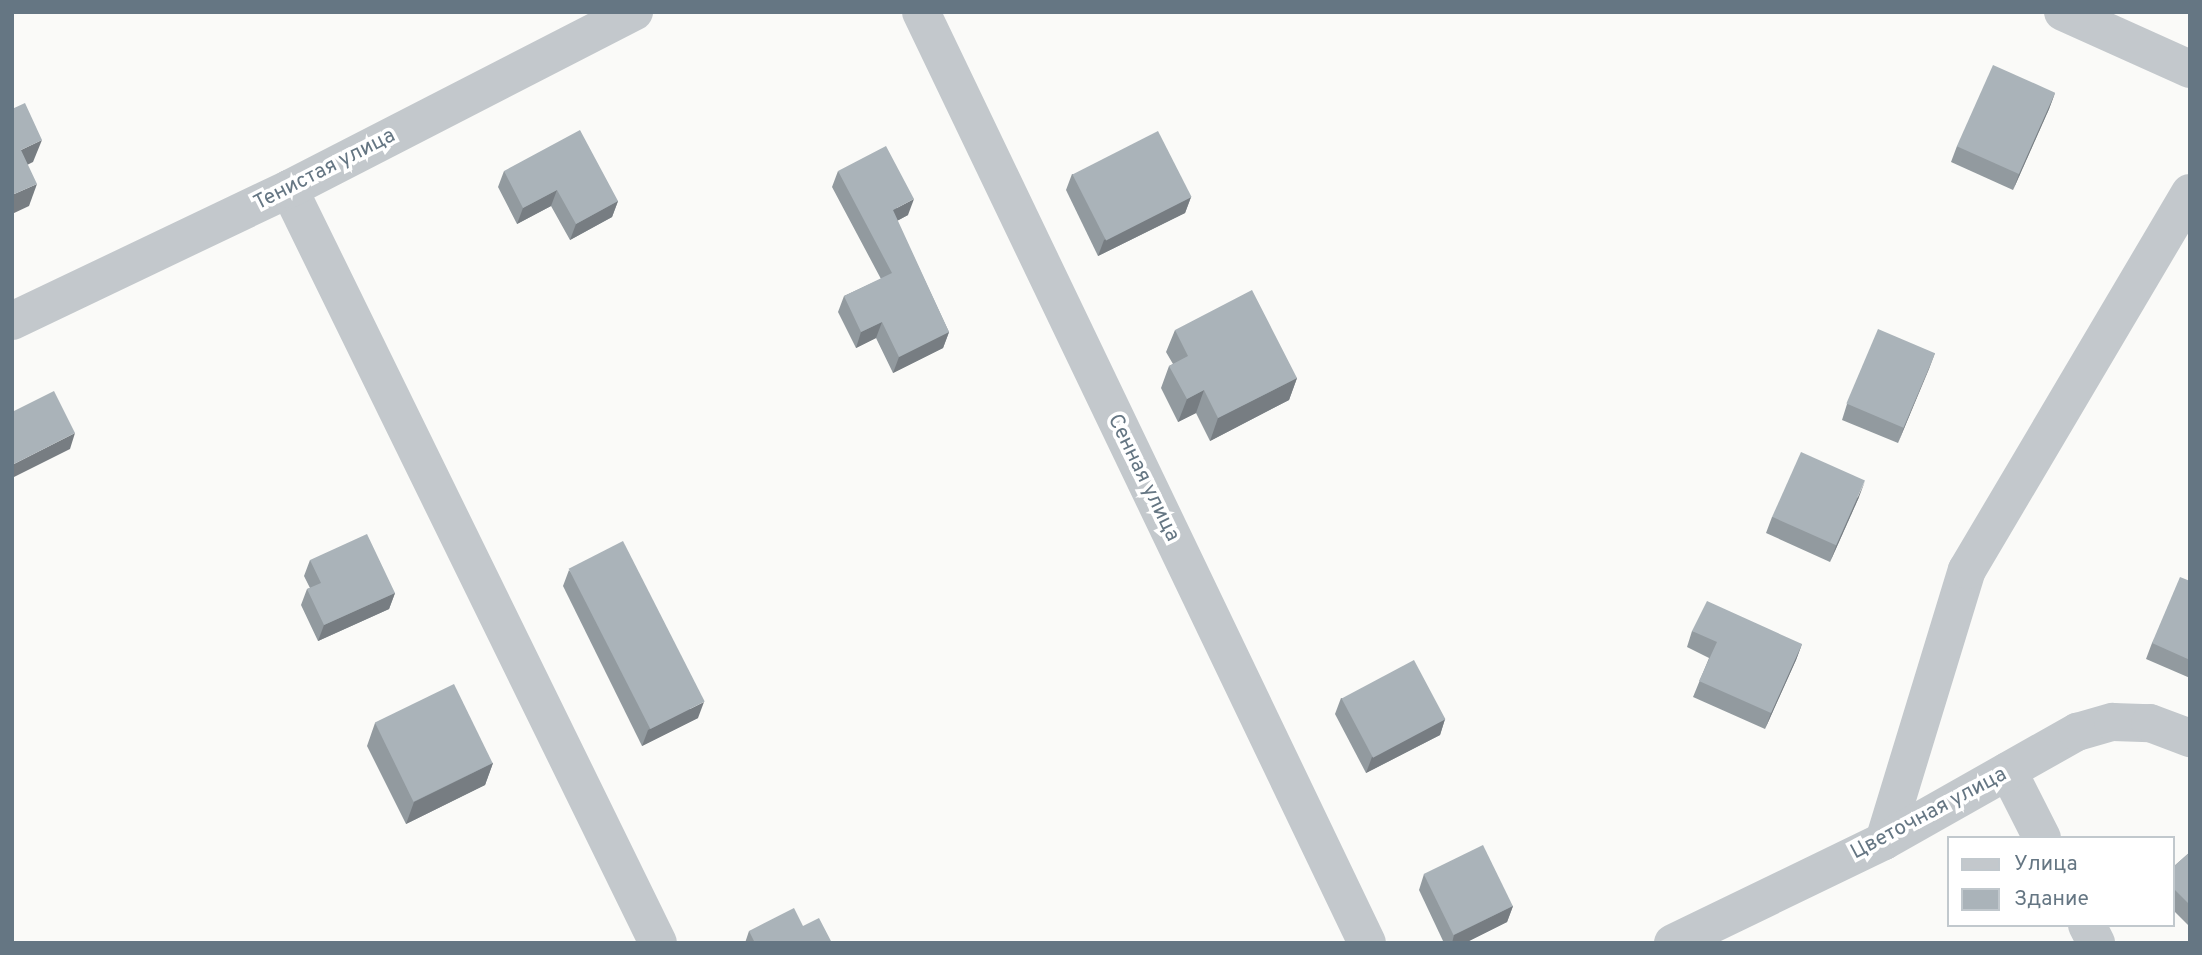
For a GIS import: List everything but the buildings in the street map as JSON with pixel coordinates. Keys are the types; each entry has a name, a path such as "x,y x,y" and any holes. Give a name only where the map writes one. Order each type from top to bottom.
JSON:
{"street":[{"name":"Тенистая улица","path":"12,321 289,189 634,12"},
{"name":"Сенная улица","path":"921,12 1367,943"},
{"path":"2063,12 2190,69"},
{"path":"289,189 658,943"},
{"path":"1884,841 1966,570 2190,193"},
{"name":"Цветочная улица","path":"1673,943 1884,841 2077,732 2113,722 2150,723 2190,738"},
{"path":"2008,771 2041,836"},
{"path":"2088,927 2096,943"}]}
